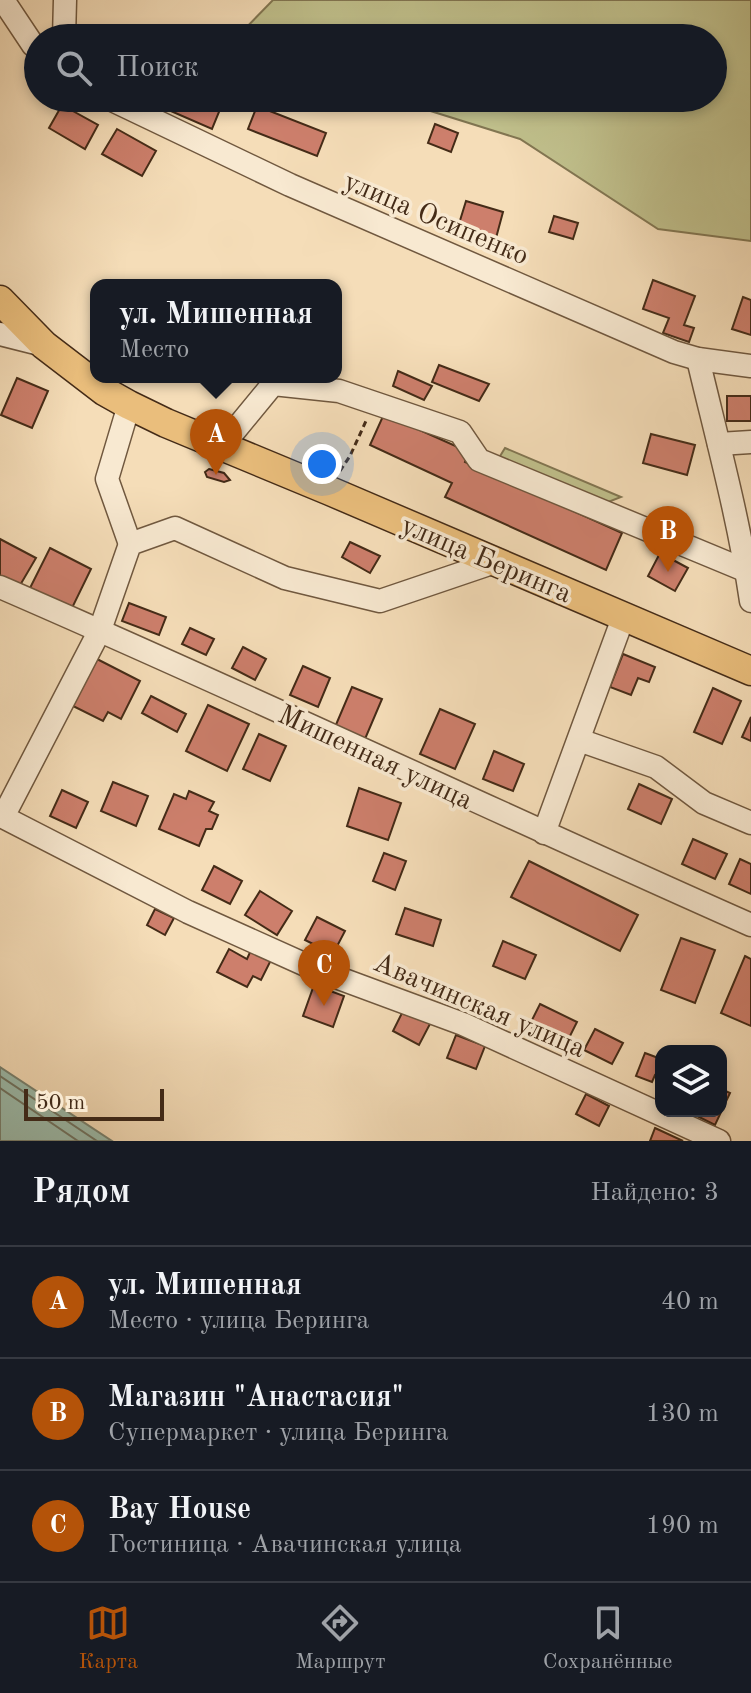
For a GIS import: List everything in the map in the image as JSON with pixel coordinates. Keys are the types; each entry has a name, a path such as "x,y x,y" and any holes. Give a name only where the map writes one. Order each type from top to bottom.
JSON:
{"main road":[{"path":"0,300 44,345"},
{"name":"улица Беринга","path":"44,345 90,380"},
{"name":"улица Беринга","path":"94,383 166,423 751,671"}],"street":[{"path":"3,0 24,32"},
{"path":"64,24 65,0"},
{"name":"улица Осипенко","path":"137,112 290,185 659,346 698,359 751,366"},
{"name":"улица Беринга","path":"0,334 44,345"},
{"path":"698,359 749,570 751,601"},
{"path":"222,446 273,384 339,391 460,432 479,460 749,570"},
{"path":"100,630 130,544 107,479 129,405"},
{"path":"719,444 751,442"},
{"path":"130,544 175,528 285,578 380,601 495,562"},
{"name":"Мишенная улица","path":"0,587 751,925"},
{"path":"544,833 623,618"},
{"name":"Авачинская улица","path":"100,630 3,817 188,912 317,970 463,1024 719,1141"},
{"path":"579,740 656,767 704,803 751,823"}],"path":[{"path":"336,476 350,456 375,404"}],"green space":[{"path":"273,0 751,0 751,241 658,229 520,139 434,112 727,112 727,24 250,24"},
{"path":"505,448 621,497 593,508 494,466"}],"water":[{"path":"0,1067 112,1141 0,1141"}],"building":[{"path":"58,112 75,112 98,125 85,149 49,128"},
{"path":"173,112 219,112 212,129"},
{"path":"255,112 272,112 326,133 317,156 248,129"},
{"path":"435,124 458,133 451,152 428,143"},
{"path":"117,129 156,151 142,176 102,154"},
{"path":"466,201 503,212 496,238 458,227"},
{"path":"554,216 578,223 573,239 549,232"},
{"path":"653,280 695,296 684,325 694,328 689,342 663,333 669,318 643,309"},
{"path":"743,297 751,300 751,335 732,329"},
{"path":"439,365 489,384 479,401 432,382"},
{"path":"398,371 432,386 424,400 393,386"},
{"path":"17,378 48,391 32,428 1,415"},
{"path":"727,396 751,396 751,421 727,421"},
{"path":"384,414 469,452 465,462 622,533 606,570 445,497 452,483 370,445"},
{"path":"651,434 695,445 687,475 643,463"},
{"path":"209,469 224,473 230,480 224,482 207,477 205,472"},
{"path":"0,539 36,558 19,587 0,577"},
{"path":"350,542 380,556 370,573 342,557"},
{"path":"50,548 91,569 72,608 30,588"},
{"path":"660,553 688,568 675,591 648,576"},
{"path":"129,603 166,617 159,635 122,621"},
{"path":"190,628 214,639 206,655 182,644"},
{"path":"243,647 266,659 255,680 232,668"},
{"path":"623,654 655,667 649,682 638,678 631,695 610,687"},
{"path":"95,658 140,681 121,719 108,712 103,721 71,705"},
{"path":"303,666 330,678 318,707 290,695"},
{"path":"352,687 382,699 365,739 335,727"},
{"path":"713,688 741,701 722,744 694,732"},
{"path":"151,696 186,714 177,732 142,713"},
{"path":"208,705 249,724 227,771 186,751"},
{"path":"440,709 475,724 455,769 420,754"},
{"path":"751,717 751,741 742,737"},
{"path":"259,734 286,746 270,781 243,769"},
{"path":"494,751 524,764 513,791 483,779"},
{"path":"113,782 148,796 136,826 101,811"},
{"path":"639,784 672,799 661,824 628,809"},
{"path":"359,788 401,803 388,840 347,826"},
{"path":"62,790 88,802 76,828 50,816"},
{"path":"189,791 214,802 209,811 218,815 212,829 206,829 199,846 159,829 174,794 186,799"},
{"path":"693,839 727,854 715,879 682,864"},
{"path":"384,853 406,861 395,890 373,881"},
{"path":"740,859 751,864 751,894 729,884"},
{"path":"529,861 638,915 620,951 511,897"},
{"path":"214,866 242,881 230,904 202,890"},
{"path":"260,891 292,911 277,935 245,915"},
{"path":"405,908 441,920 433,946 396,934"},
{"path":"155,909 174,918 165,935 147,925"},
{"path":"317,917 345,931 333,954 305,940"},
{"path":"681,938 715,950 695,1003 661,990"},
{"path":"503,941 536,955 525,979 493,966"},
{"path":"229,949 247,959 251,950 271,960 261,980 253,976 247,987 217,972"},
{"path":"745,956 751,959 751,1026 721,1013"},
{"path":"314,985 344,996 333,1027 303,1016"},
{"path":"540,1004 577,1022 566,1044 529,1026"},
{"path":"404,1009 431,1022 419,1045 393,1031"},
{"path":"595,1029 623,1043 612,1064 584,1050"},
{"path":"456,1035 485,1046 476,1069 447,1058"},
{"path":"645,1053 655,1057 652,1082 636,1076"},
{"path":"586,1094 609,1106 599,1126 576,1114"},
{"path":"699,1117 719,1117 715,1125"},
{"path":"655,1128 683,1141 650,1141"}],"place":[{"name":"ул. Мишенная","path":"216,475"},
{"name":"Магазин \"Анастасия\"","path":"668,572"},
{"name":"Bay House","path":"324,1006"}]}
